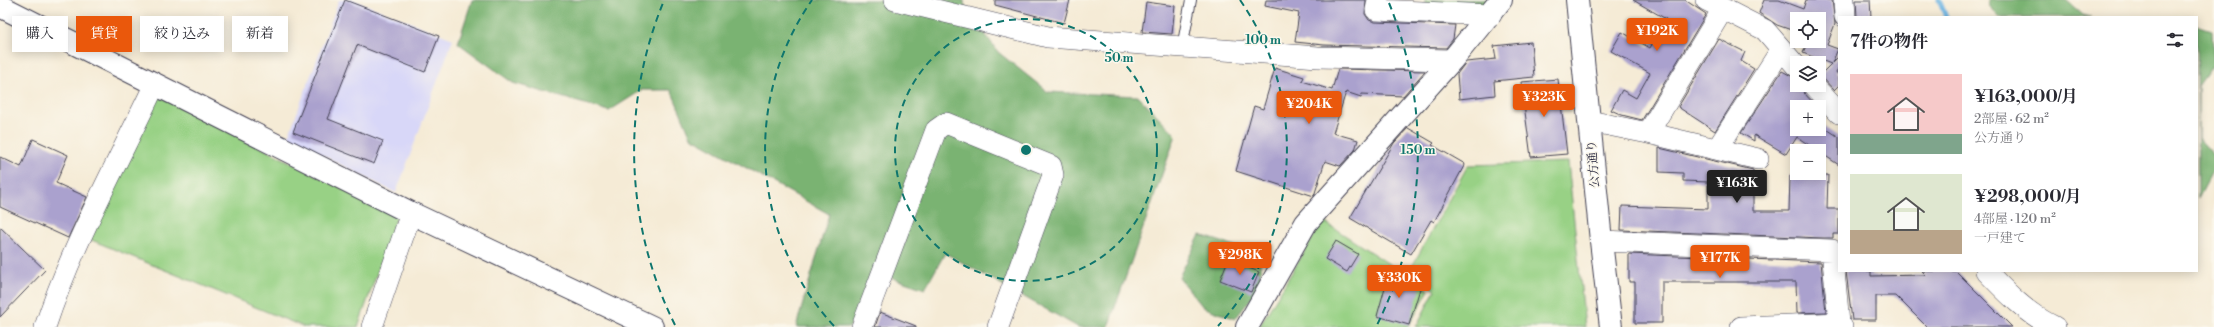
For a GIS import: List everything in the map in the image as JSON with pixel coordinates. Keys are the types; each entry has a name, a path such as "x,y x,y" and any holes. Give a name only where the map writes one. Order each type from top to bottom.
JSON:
{"street":[{"path":"895,0 1048,37 1182,48 1318,56 1452,60"},
{"path":"1378,0 1376,10 1496,7"},
{"name":"公方通り","path":"1577,0 1611,327"},
{"path":"1844,0 1845,16"},
{"path":"1648,133 1714,4 1765,30 1790,60"},
{"path":"0,6 411,213 652,327"},
{"path":"1247,327 1306,223 1452,60 1496,7"},
{"path":"1717,149 1781,50"},
{"path":"45,327 58,287 155,84"},
{"path":"1820,92 1838,112"},
{"path":"1589,121 1648,133 1758,159"},
{"path":"862,327 936,130 946,123 1051,166 1053,175 998,327"},
{"path":"372,327 411,213"},
{"path":"1601,242 1832,250 1841,325 1741,327"},
{"path":"1987,272 2009,295 2045,323 2055,327"}],"lane":[{"path":"1182,48 1191,0"}],"shaded area":[{"path":"339,0 354,0 453,39 396,193 288,137"}],"green space":[{"path":"472,0 964,0 964,4 998,52 1048,92 1138,96 1176,135 1108,327 1078,327 945,253 925,289 872,271 850,327 796,327 829,214 691,137 671,90 642,90 609,111 513,83 458,43"},
{"path":"1425,0 1489,0 1483,9 1425,6"},
{"path":"1988,0 2066,0 2083,15 2087,16 1999,16 1989,6"},
{"path":"2198,25 2212,30 2214,64 2198,86"},
{"path":"157,95 397,216 358,327 304,327 89,239"},
{"path":"2198,138 2214,155 2214,169 2198,199"},
{"path":"1568,162 1585,327 1416,327 1435,290 1409,272 1468,165"},
{"path":"1323,221 1429,290 1408,327 1259,327"},
{"path":"1200,235 1260,254 1261,286 1235,319 1203,307 1179,277"}],"building":[{"path":"345,0 439,36 425,72 357,45 328,119 383,141 374,164 293,132"},
{"path":"995,0 1070,0 1064,23 995,5"},
{"path":"1266,0 1366,0 1365,14 1369,20 1375,22 1455,25 1453,39 1446,48 1324,45 1295,42 1299,13 1265,6"},
{"path":"1633,0 1685,0 1706,14 1642,120 1622,115 1611,110 1622,90 1636,98 1650,73 1611,51 1622,32 1650,48 1666,19"},
{"path":"1764,0 1779,0 1803,9 1806,0 1832,0 1835,24 1827,45 1838,49 1832,63 1838,57 1838,69 1836,72 1838,75 1838,86 1834,90 1826,81 1826,69 1831,64 1826,62 1826,56 1811,56 1803,53 1805,48 1826,48 1826,12 1790,12 1790,30 1777,25 1759,13"},
{"path":"1856,0 1870,0 1871,16 1857,16"},
{"path":"1146,2 1175,6 1172,34 1142,32"},
{"path":"1719,39 1745,52 1741,61 1754,69 1715,131 1678,107"},
{"path":"1531,42 1534,77 1494,81 1495,95 1459,99 1457,74 1466,62 1496,59 1494,46"},
{"path":"1275,68 1304,77 1302,81 1332,90 1338,69 1425,71 1403,96 1362,94 1361,97 1346,92 1333,133 1358,140 1355,150 1340,166 1325,161 1314,196 1236,171 1254,106 1263,109"},
{"path":"1782,71 1790,75 1790,92 1804,92 1810,100 1790,100 1790,136 1826,136 1826,129 1838,136 1838,164 1826,156 1826,144 1808,144 1797,137 1792,144 1790,144 1790,148 1786,154 1754,135 1754,141 1741,133"},
{"path":"1558,79 1567,154 1531,157 1521,82"},
{"path":"1408,128 1434,143 1432,145 1465,164 1434,222 1431,220 1411,254 1350,218 1394,143"},
{"path":"33,139 68,155 56,183 87,197 68,238 0,207 0,157 21,167"},
{"path":"1659,148 1753,170 1753,211 1789,211 1790,175 1790,180 1826,180 1826,175 1828,175 1827,209 1838,209 1838,234 1833,234 1833,238 1823,238 1621,230 1622,206 1708,209 1708,182 1683,181 1683,173 1659,172"},
{"path":"0,227 45,270 0,317"},
{"path":"1336,241 1358,254 1347,272 1325,259"},
{"path":"1629,254 1821,262 1826,312 1797,313 1796,282 1662,282 1662,323 1635,323 1635,282 1629,282"},
{"path":"1228,260 1259,272 1251,292 1220,280"},
{"path":"1846,272 1871,272 1871,276 1926,275 1923,272 1957,272 2012,327 1927,327 1896,296 1876,296 1876,320 1852,320"},
{"path":"1389,273 1422,282 1409,325 1377,316"},
{"path":"880,312 916,326 916,327 875,327"}],"waterway":[{"path":"1939,0 1946,16"}]}
